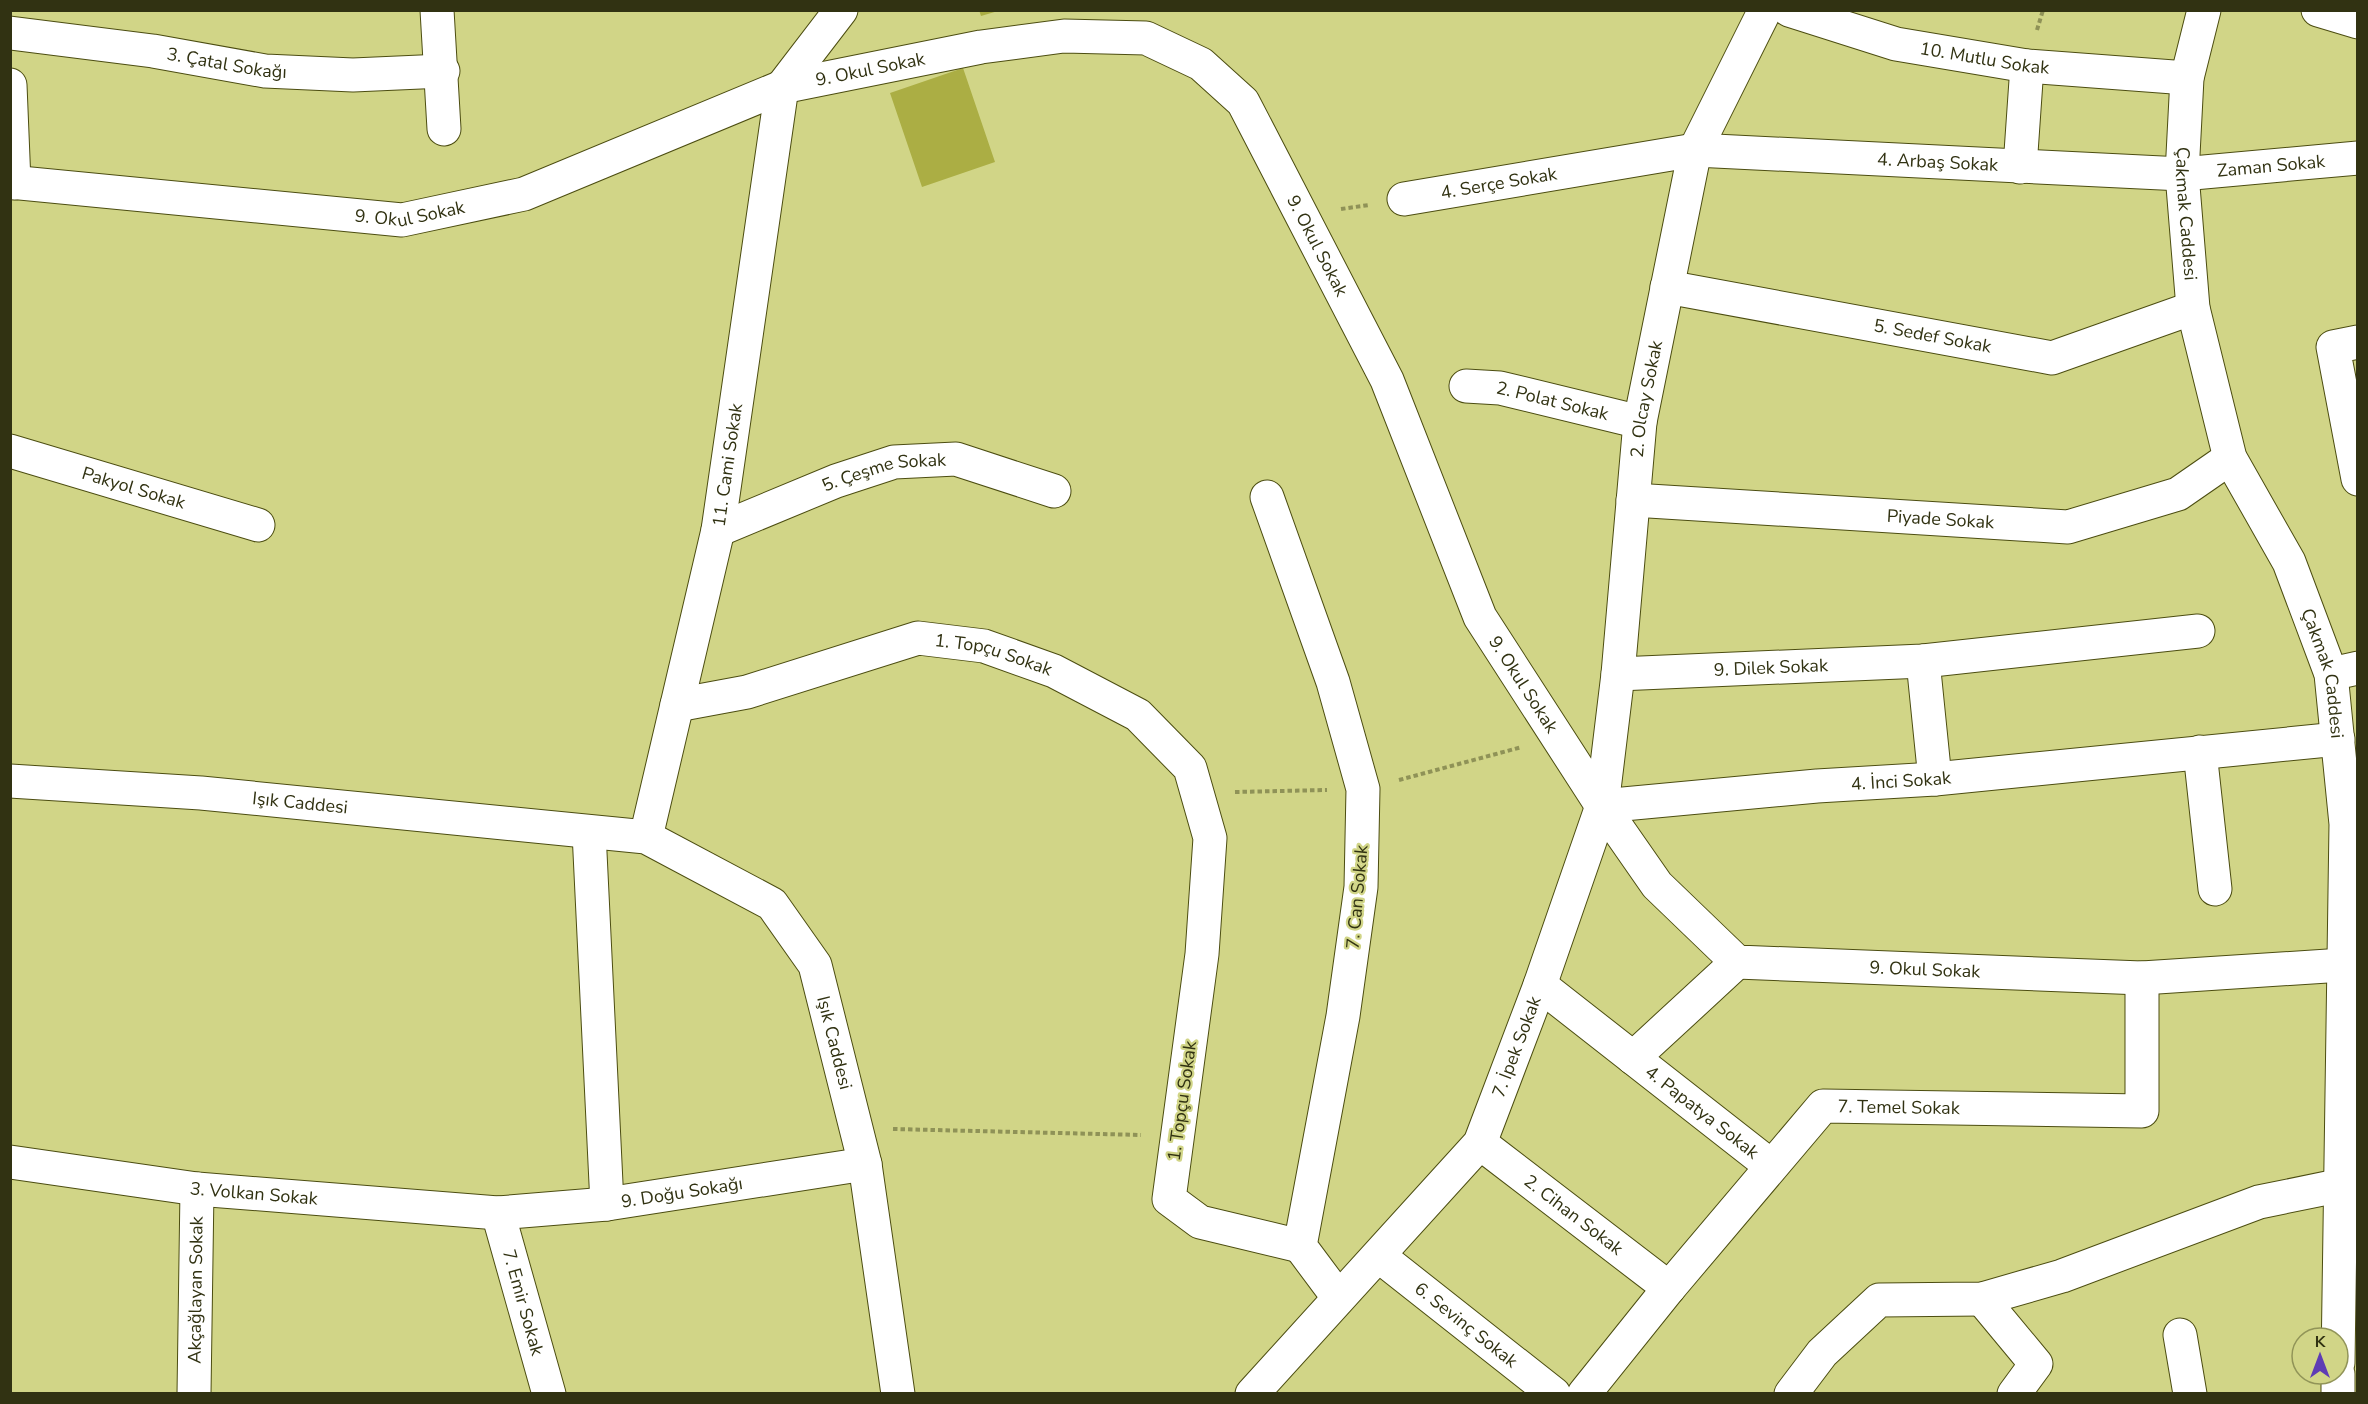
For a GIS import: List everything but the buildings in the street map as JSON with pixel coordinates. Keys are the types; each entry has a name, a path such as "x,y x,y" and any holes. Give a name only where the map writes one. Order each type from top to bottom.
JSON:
{"street":[{"path":"437,10 443,71 444,129"},
{"path":"782,87 841,10"},
{"name":"2. Olcay Sokak","path":"1602,806 1618,674 1640,422 1695,150 1765,10"},
{"name":"10. Mutlu Sokak","path":"1789,10 1896,44 2027,66 2187,78"},
{"name":"Çakmak Caddesi","path":"2205,10 2187,78 2182,174 2193,308 2230,458 2289,562 2344,671 2338,738 2352,824 2350,1086 2342,1185 2348,1258 2342,1326"},
{"path":"2318,10 2358,22"},
{"name":"3. Çatal Sokağı","path":"10,33 153,51 265,71 353,75 443,71"},
{"name":"9. Okul Sokak","path":"12,182 402,220 525,194 782,87 993,45 1064,36 1146,38 1201,64 1243,102 1387,380 1480,617 1602,806 1657,885 1737,962 2142,978 2350,964"},
{"path":"2020,167 2027,66"},
{"path":"10,85 12,182"},
{"name":"11. Cami Sokak","path":"646,837 718,530 782,87"},
{"name":"4. Arbaş Sokak","path":"1695,150 2182,174"},
{"name":"4. Serçe Sokak","path":"1404,199 1695,150"},
{"name":"Zaman Sokak","path":"2182,174 2358,158"},
{"name":"5. Sedef Sokak","path":"1667,287 2052,358 2193,308"},
{"path":"2358,342 2333,347 2358,479"},
{"name":"2. Polat Sokak","path":"1466,386 1500,388 1640,422"},
{"name":"Pakyol Sokak","path":"10,451 258,525"},
{"name":"Piyade Sokak","path":"1633,500 2068,527 2178,494 2230,458"},
{"name":"5. Çeşme Sokak","path":"718,530 837,481 894,462 956,459 1054,491"},
{"name":"7. Can Sokak","path":"1267,497 1333,682 1363,789 1361,888 1343,1016 1300,1246"},
{"name":"9. Dilek Sokak","path":"1618,674 1923,662 2198,631"},
{"name":"1. Topçu Sokak","path":"676,705 747,692 918,638 984,646 1054,670 1138,715 1190,768 1210,838 1202,954 1169,1199 1200,1222 1300,1246"},
{"path":"1923,662 1935,779"},
{"name":"4. İnci Sokak","path":"1602,806 1817,786 1935,779 2338,738"},
{"path":"2200,752 2215,889"},
{"name":"Işık Caddesi","path":"10,781 201,793 646,837 772,904 815,964 865,1164 898,1394"},
{"name":"7. İpek Sokak","path":"1378,1256 1480,1143 1540,985 1602,806"},
{"path":"589,832 608,1204"},
{"name":"4. Papatya Sokak","path":"1633,1058 1737,962"},
{"name":"7. Temel Sokak","path":"1584,1394 1669,1288 1823,1106 2142,1111 2142,978"},
{"name":"4. Papatya Sokak","path":"1540,985 1771,1166"},
{"name":"2. Cihan Sokak","path":"1480,1143 1669,1288"},
{"name":"3. Volkan Sokak","path":"10,1162 197,1189 498,1213"},
{"name":"9. Doğu Sokağı","path":"498,1213 608,1204 865,1164"},
{"path":"1791,1394 1822,1353 1879,1300 1982,1299 2062,1276 2259,1202 2342,1185"},
{"name":"Akçağlayan Sokak","path":"194,1394 197,1189"},
{"name":"7. Emir Sokak","path":"498,1213 549,1394"},
{"path":"1300,1246 1338,1297"},
{"path":"1265,1389 1338,1297 1378,1256"},
{"name":"6. Sevinç Sokak","path":"1378,1256 1554,1394"},
{"path":"1982,1299 2036,1364 2014,1394"},
{"path":"2180,1335 2190,1394"}],"path":[{"path":"1302,216 1404,199"},
{"path":"1197,792 1363,789 1558,738"},
{"path":"856,1128 1177,1136"}]}
